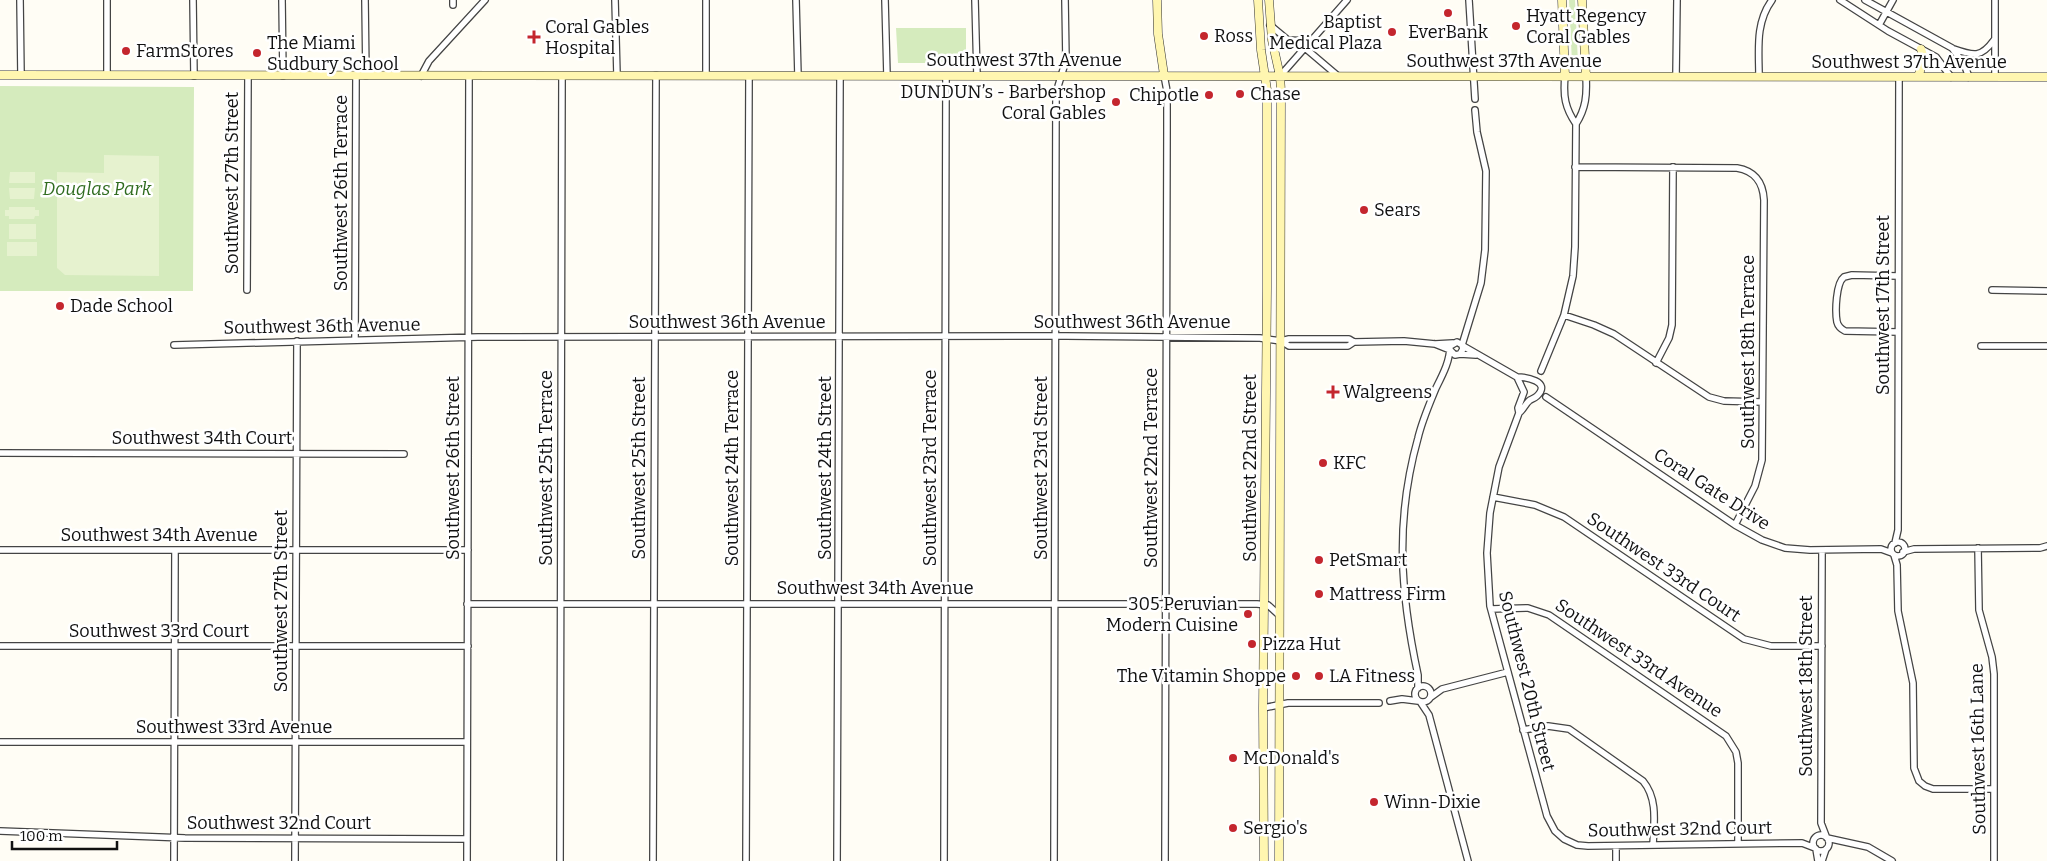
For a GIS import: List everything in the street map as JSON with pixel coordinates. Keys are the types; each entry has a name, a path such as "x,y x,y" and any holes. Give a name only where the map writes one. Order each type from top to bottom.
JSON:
{"main road":[{"path":"1157,0 1158,34 1164,75"},
{"name":"Southwest 22nd Street","path":"1258,0 1259,33 1267,98 1263,708 1264,861"},
{"name":"Southwest 22nd Street","path":"1268,0 1275,58 1280,76 1279,861"},
{"path":"1562,0 1564,76"},
{"path":"1582,0 1586,76"},
{"path":"1918,77 1924,59 1920,49"},
{"name":"Southwest 37th Avenue","path":"0,75 2047,77"},
{"path":"1263,776 1279,781"}],"street":[{"path":"20,0 20,75"},
{"path":"107,0 107,75"},
{"path":"193,0 194,76"},
{"path":"282,0 283,76"},
{"name":"Southwest 26th Terrace","path":"365,0 366,76"},
{"path":"421,76 428,61 485,0"},
{"path":"615,0 616,75"},
{"path":"706,0 706,76"},
{"path":"796,0 798,76"},
{"path":"885,0 887,76"},
{"path":"975,0 977,76"},
{"name":"Southwest 23rd Street","path":"1054,861 1056,93 1066,56 1065,0"},
{"path":"1280,76 1347,0"},
{"path":"1469,0 1475,99"},
{"path":"1676,0 1676,76"},
{"path":"1759,77 1760,23 1765,10 1772,0"},
{"path":"1840,0 1939,60 1950,77"},
{"path":"1865,0 1952,48 1967,54 1978,55 1985,51 1994,40"},
{"path":"1879,25 1893,0"},
{"path":"1994,77 1995,0"},
{"path":"1270,25 1288,40 1309,41"},
{"path":"1305,48 1338,76"},
{"path":"1952,48 1964,64 1968,77"},
{"name":"Southwest 26th Street","path":"467,861 469,75"},
{"name":"Southwest 25th Street","path":"653,861 656,75"},
{"name":"Southwest 22nd Terrace","path":"1164,75 1167,91 1165,861"},
{"name":"Southwest 27th Street","path":"247,290 248,76"},
{"name":"Southwest 26th Terrace","path":"355,340 356,76"},
{"name":"Southwest 25th Terrace","path":"560,861 562,76"},
{"name":"Southwest 24th Terrace","path":"746,861 749,76"},
{"name":"Southwest 24th Street","path":"837,861 840,76"},
{"name":"Southwest 23rd Terrace","path":"944,861 946,76"},
{"path":"1564,76 1564,100 1569,114 1576,124"},
{"path":"1541,371 1564,315 1573,276 1575,256 1576,124 1585,106 1587,92 1586,76"},
{"name":"Southwest 17th Street","path":"1899,77 1898,532 1903,549"},
{"path":"1447,366 1463,351 1465,331 1481,283 1485,250 1486,171 1477,132 1475,110"},
{"path":"1575,168 1673,167 1672,325 1667,342 1656,363"},
{"name":"Southwest 18th Terrace","path":"1673,167 1737,168 1748,171 1761,184 1764,200 1760,471 1751,496 1735,525"},
{"path":"1898,276 1852,275 1841,280 1838,289 1837,320 1840,328 1847,331 1898,332"},
{"path":"1992,290 2047,291"},
{"path":"1564,315 1607,330 1714,399 1762,402"},
{"path":"1465,331 1454,342 1447,366 1418,436 1410,470 1403,519 1402,565 1403,592 1418,675 1415,697 1428,713 1468,861"},
{"name":"Southwest 36th Avenue","path":"174,345 562,337 1166,337 1281,341"},
{"name":"Southwest 27th Street","path":"295,861 297,341"},
{"path":"1281,341 1289,346 1348,346 1354,342 1435,344 1454,342 1463,345 1476,355 1517,377"},
{"path":"1435,344 1459,354 1476,355"},
{"path":"1981,346 2047,346"},
{"name":"Southwest 20th Street","path":"1517,377 1534,379 1540,386 1537,396 1528,402 1519,413 1505,448 1493,497 1487,547 1488,584 1491,609 1545,811 1552,828 1559,836"},
{"name":"Southwest 20th Street","path":"1517,377 1524,395 1518,408 1519,413"},
{"name":"Coral Gate Drive","path":"1546,397 1735,525 1762,540 1779,547 1822,550 1881,549 1893,554"},
{"name":"Southwest 34th Court","path":"0,453 404,454"},
{"name":"Southwest 33rd Court","path":"1493,497 1535,505 1558,514 1744,639 1764,645 1822,646"},
{"name":"Southwest 17th Street","path":"1893,554 1891,548 1898,532"},
{"path":"1894,543 1903,549"},
{"name":"Coral Gate Drive","path":"1881,549 1894,543"},
{"path":"1994,790 1933,789 1919,781 1915,773 1913,760 1913,683 1898,611 1897,565 1893,554 1903,549 2040,548 2047,546"},
{"name":"Southwest 16th Lane","path":"1978,548 1978,602 1980,618 1992,657 1994,674 1994,861"},
{"path":"2040,548 2047,552"},
{"path":"1897,565 1903,549"},
{"name":"Southwest 34th Avenue","path":"0,550 468,550"},
{"path":"174,861 176,550"},
{"name":"Southwest 18th Street","path":"1822,550 1821,823 1826,837"},
{"name":"Southwest 34th Avenue","path":"467,604 1264,604"},
{"path":"1264,604 1272,607 1280,615"},
{"name":"Southwest 33rd Avenue","path":"1491,609 1528,608 1548,615 1717,728 1726,736 1733,746 1738,763 1738,844"},
{"name":"Southwest 33rd Court","path":"0,646 468,646"},
{"path":"1402,700 1417,690 1428,688 1442,689 1508,672"},
{"path":"1418,675 1428,688 1430,698 1428,713"},
{"path":"1390,701 1420,702 1430,698 1442,689"},
{"path":"1263,708 1279,703 1378,703"},
{"path":"1523,730 1548,726 1570,729 1643,781 1654,803 1653,845"},
{"name":"Southwest 33rd Avenue","path":"0,742 467,742"},
{"name":"Southwest 18th Street","path":"1815,837 1821,823"},
{"name":"Southwest 32nd Court","path":"0,831 174,838 467,838"},
{"path":"1818,861 1816,848 1813,843 1815,837 1821,835 1843,842 1868,846 1892,861"},
{"name":"Southwest 32nd Court","path":"1559,836 1576,845 1802,843 1816,848"},
{"name":"Southwest 32nd Court","path":"1802,843 1815,837"},
{"path":"1822,861 1829,843 1826,837"},
{"path":"1816,848 1821,850 1843,842"},
{"path":"1616,846 1616,861"}],"green space":[{"path":"1569,0 1575,0 1578,63 1572,63"},
{"path":"896,28 966,28 966,63 898,63"},
{"name":"Douglas Park","path":"0,86 194,87 193,291 0,291"},
{"path":"104,155 159,156 159,276 65,275 57,268 57,172 104,173"},
{"path":"10,172 35,172 35,183 9,183"},
{"path":"9,188 35,188 34,199 10,199"},
{"path":"9,207 35,207 35,210 39,210 39,216 35,216 34,219 9,219 9,216 5,216 5,210 9,210"},
{"path":"9,224 36,224 36,239 9,239"},
{"path":"7,242 37,242 37,256 7,256"}],"place":[{"name":"EverBank","path":"1448,13"},
{"name":"Hyatt Regency Coral Gables","path":"1516,26"},
{"name":"Baptist Medical Plaza","path":"1392,32"},
{"name":"Ross","path":"1204,36"},
{"name":"Coral Gables Hospital","path":"534,37"},
{"name":"FarmStores","path":"126,51"},
{"name":"The Miami Sudbury School","path":"257,53"},
{"name":"Chase","path":"1240,94"},
{"name":"Chipotle","path":"1209,95"},
{"name":"DUNDUN’s - Barbershop Coral Gables","path":"1116,102"},
{"name":"Sears","path":"1364,210"},
{"name":"Dade School","path":"60,306"},
{"name":"Walgreens","path":"1333,392"},
{"name":"KFC","path":"1323,463"},
{"name":"PetSmart","path":"1319,560"},
{"name":"Mattress Firm","path":"1319,594"},
{"name":"305 Peruvian Modern Cuisine","path":"1248,614"},
{"name":"Pizza Hut","path":"1252,644"},
{"name":"The Vitamin Shoppe","path":"1296,676"},
{"name":"LA Fitness","path":"1319,676"},
{"name":"McDonald's","path":"1233,758"},
{"name":"Winn-Dixie","path":"1374,802"},
{"name":"Sergio's","path":"1233,828"}]}
